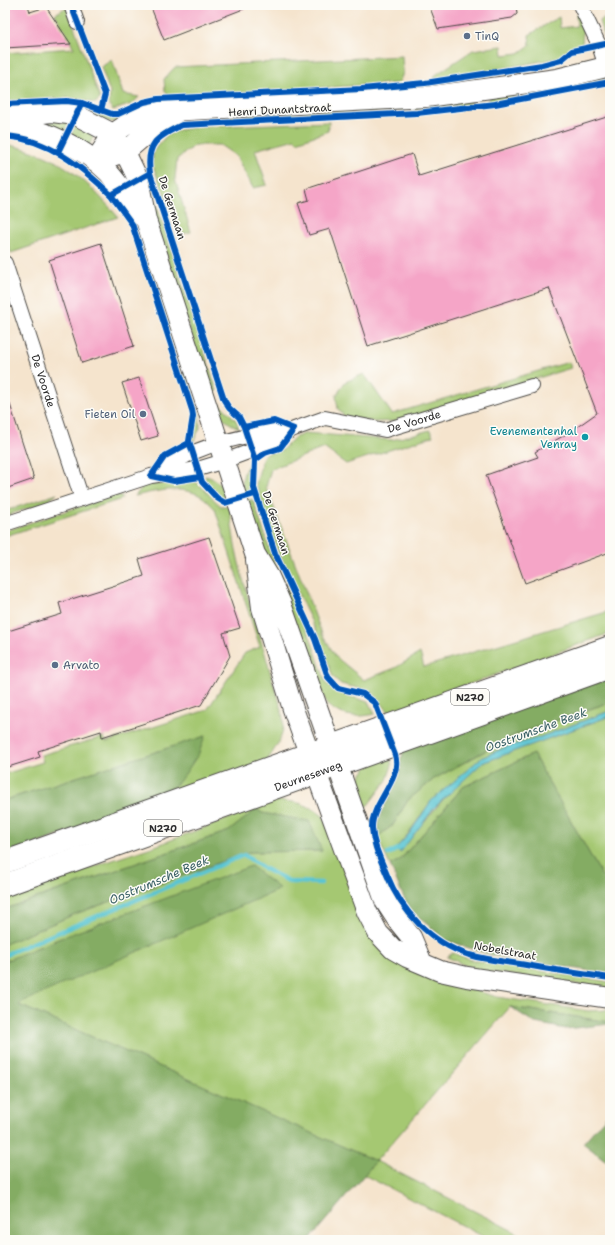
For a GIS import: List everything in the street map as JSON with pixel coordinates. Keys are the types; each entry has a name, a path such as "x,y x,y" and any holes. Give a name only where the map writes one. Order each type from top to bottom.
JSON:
{"main road":[{"name":"Deurneseweg","path":"5,885 319,757 610,647"},
{"name":"Deurneseweg","path":"5,862 319,757 337,766 610,667"}],"street":[{"path":"71,5 77,22"},
{"path":"580,5 608,67"},
{"name":"Henri Dunantstraat","path":"95,161 113,134 152,112 426,97 557,79 608,67"},
{"name":"Henri Dunantstraat","path":"95,161 125,152 159,123 179,111"},
{"path":"5,117 52,112 76,114 113,134 125,152 138,179 146,220 255,554 257,582 262,608 294,709 319,757 370,918 381,936 393,948 440,971 467,977 610,998"},
{"path":"5,123 45,133 79,150 95,161 110,174 146,220"},
{"name":"De Voorde","path":"5,263 82,499"},
{"name":"De Voorde","path":"5,524 150,476 192,453 251,451 294,429 325,418 385,430 532,386"},
{"name":"De Voorde","path":"150,476 198,469 246,435 294,429"},
{"path":"337,766 385,901 411,937 422,963"}],"green space":[{"path":"67,7 100,99 95,103 71,98 5,101 5,53 74,48 55,14"},
{"path":"576,15 578,15 583,29 582,47 568,51 558,58 435,79 434,76 473,50 502,46 503,55 519,53 530,45 529,35 559,17 560,28 577,26"},
{"path":"604,19 610,21 610,43 606,43 599,21"},
{"path":"402,56 403,73 399,83 169,96 165,91 164,79 175,67"},
{"path":"112,60 123,94 139,97 132,104 113,110 109,105 110,92 101,67"},
{"path":"607,75 605,79 596,82 489,102 489,97"},
{"path":"470,99 470,104 439,108 245,118 245,114"},
{"path":"85,108 109,117 122,117 116,122 106,121 83,110"},
{"path":"242,115 243,119 187,121 176,124 171,121"},
{"path":"17,118 70,121 63,135"},
{"path":"77,122 95,132 90,144 86,147 69,139"},
{"path":"329,122 328,131 297,142 295,139 255,150 267,185 253,188 236,156 220,145 195,145 177,159 175,179 191,232 181,234 152,164 154,150 167,135 179,130 199,127"},
{"path":"5,144 41,154 69,169 93,190 118,217 11,253 5,234"},
{"path":"147,178 217,391 210,393 142,180"},
{"path":"124,208 136,221 143,237 195,397 192,399 140,239"},
{"path":"569,362 571,368 397,421 374,422 344,416 338,409 336,396 345,382 364,374 392,414"},
{"path":"220,404 236,420 239,428 222,417 215,406"},
{"path":"196,411 199,411 200,428 193,442 191,439"},
{"path":"430,430 433,436 346,464 324,448 271,469 266,487 322,634 336,657 364,680 395,668 420,653 424,667 610,611 610,633 390,713 370,691 341,684 333,677 318,635 279,554 256,484 265,454 282,450 294,438 306,433 392,440"},
{"path":"250,462 249,492 244,494 242,485 243,477"},
{"path":"205,476 217,481 220,484 227,499 224,499 207,485"},
{"path":"194,481 221,506 230,506 232,528 241,571 283,715 283,728 277,745 267,761 141,806 204,737 5,800 5,774 43,762 41,755 103,737 106,742 207,710 245,653 260,647 215,509 201,496 185,491 168,490 135,496 144,485"},
{"path":"57,494 47,502 5,516 5,511"},
{"path":"116,495 122,497 122,499 5,536 6,531"},
{"path":"245,500 253,500 274,562 310,637 326,683 336,692 368,702 375,714 350,716 338,712 327,705"},
{"path":"610,674 610,702 512,736 434,779 408,800 393,825 377,837 380,816 400,772 400,758 403,756 402,751"},
{"path":"610,702 610,711 535,739 506,747 481,758 431,801 397,847 424,822 447,795 482,763 610,716 610,890 533,754 463,787 400,860 390,865 377,837 393,825 408,800 434,779 513,736"},
{"path":"205,736 199,753 177,784 141,806 5,855 5,800"},
{"path":"389,752 392,765 387,780 368,805 358,810 356,790 361,775 372,763"},
{"path":"533,754 610,890 610,974 494,956 445,940 412,911 404,898 390,865 400,860 463,787"},
{"path":"275,801 300,804 311,808 323,816 367,926 461,986 497,997 588,1011 610,1010 610,1022 510,1007 376,1161 531,1240 490,1240 364,1175 375,1161 19,1005 61,938 5,961 5,944 75,914 249,852 322,851 284,817 262,813 257,809 229,831 5,909 5,896 158,845"},
{"path":"257,809 262,813 309,821 322,851 249,852 75,914 5,944 5,909 229,831"},
{"path":"251,866 280,889 22,1002 19,1005 376,1161 309,1240 5,1240 5,961 61,938"},
{"path":"453,953 472,960 610,982 610,989 475,970 447,957"},
{"path":"510,1007 610,1022 610,1024 566,1029 535,1023"},
{"path":"610,1112 610,1164 583,1143"}],"water":[{"path":"610,711 610,716 482,763 435,807 400,853 397,847 409,834 431,801 481,758 506,747 535,739"}],"building":[{"path":"5,5 28,5 30,12 46,7 71,44 5,48"},
{"path":"150,5 251,5 251,6 164,40"},
{"path":"429,5 516,5 517,14 512,18 438,29"},
{"path":"610,116 610,552 525,583 486,475 538,457 535,452 570,432 597,413 549,288 368,346 330,229 309,235 298,203 309,200 306,189 412,154 419,176"},
{"path":"101,243 134,346 82,363 49,260"},
{"path":"139,378 158,436 141,441 122,383"},
{"path":"7,395 34,479 5,489 5,396"},
{"path":"209,537 240,628 223,633 230,656 201,705 102,737 101,731 38,751 40,757 5,768 5,632 62,614 59,603 144,576 139,559"}],"waterway":[{"name":"Oostrumsche Beek","path":"388,854 403,846"},
{"name":"Oostrumsche Beek","path":"5,956 11,952 244,855 265,869 291,882 321,883"}],"cycle path":[{"path":"71,5 105,94 101,110"},
{"path":"5,104 67,101 82,103 112,114 118,114 144,102 158,99 362,89 425,83 542,65 561,60 572,51 610,43"},
{"path":"5,136 21,138 50,148 76,164 111,195 150,173 150,155 155,143 165,133 182,125 417,113 495,104 610,82"},
{"path":"58,152 82,103"},
{"name":"De Germaan","path":"150,173 224,400 229,408 239,417 255,460 254,488 275,553 315,639 328,677 338,688 363,694 375,703 395,755 395,773 376,809 372,828 378,852 400,901 409,913 430,934 455,950 490,960 610,978"},
{"name":"De Germaan","path":"111,195 132,224 192,410 193,416 189,441 202,482 217,498 225,503 255,494"},
{"path":"244,427 274,421 294,429 280,448 265,453 255,460"},
{"path":"189,443 165,456 151,476 174,481 200,477"}],"place":[{"name":"TinQ","path":"467,36"},
{"name":"Fieten Oil","path":"143,414"},
{"name":"Evenementenhal Venray","path":"585,437"},
{"name":"Arvato","path":"55,665"}]}
